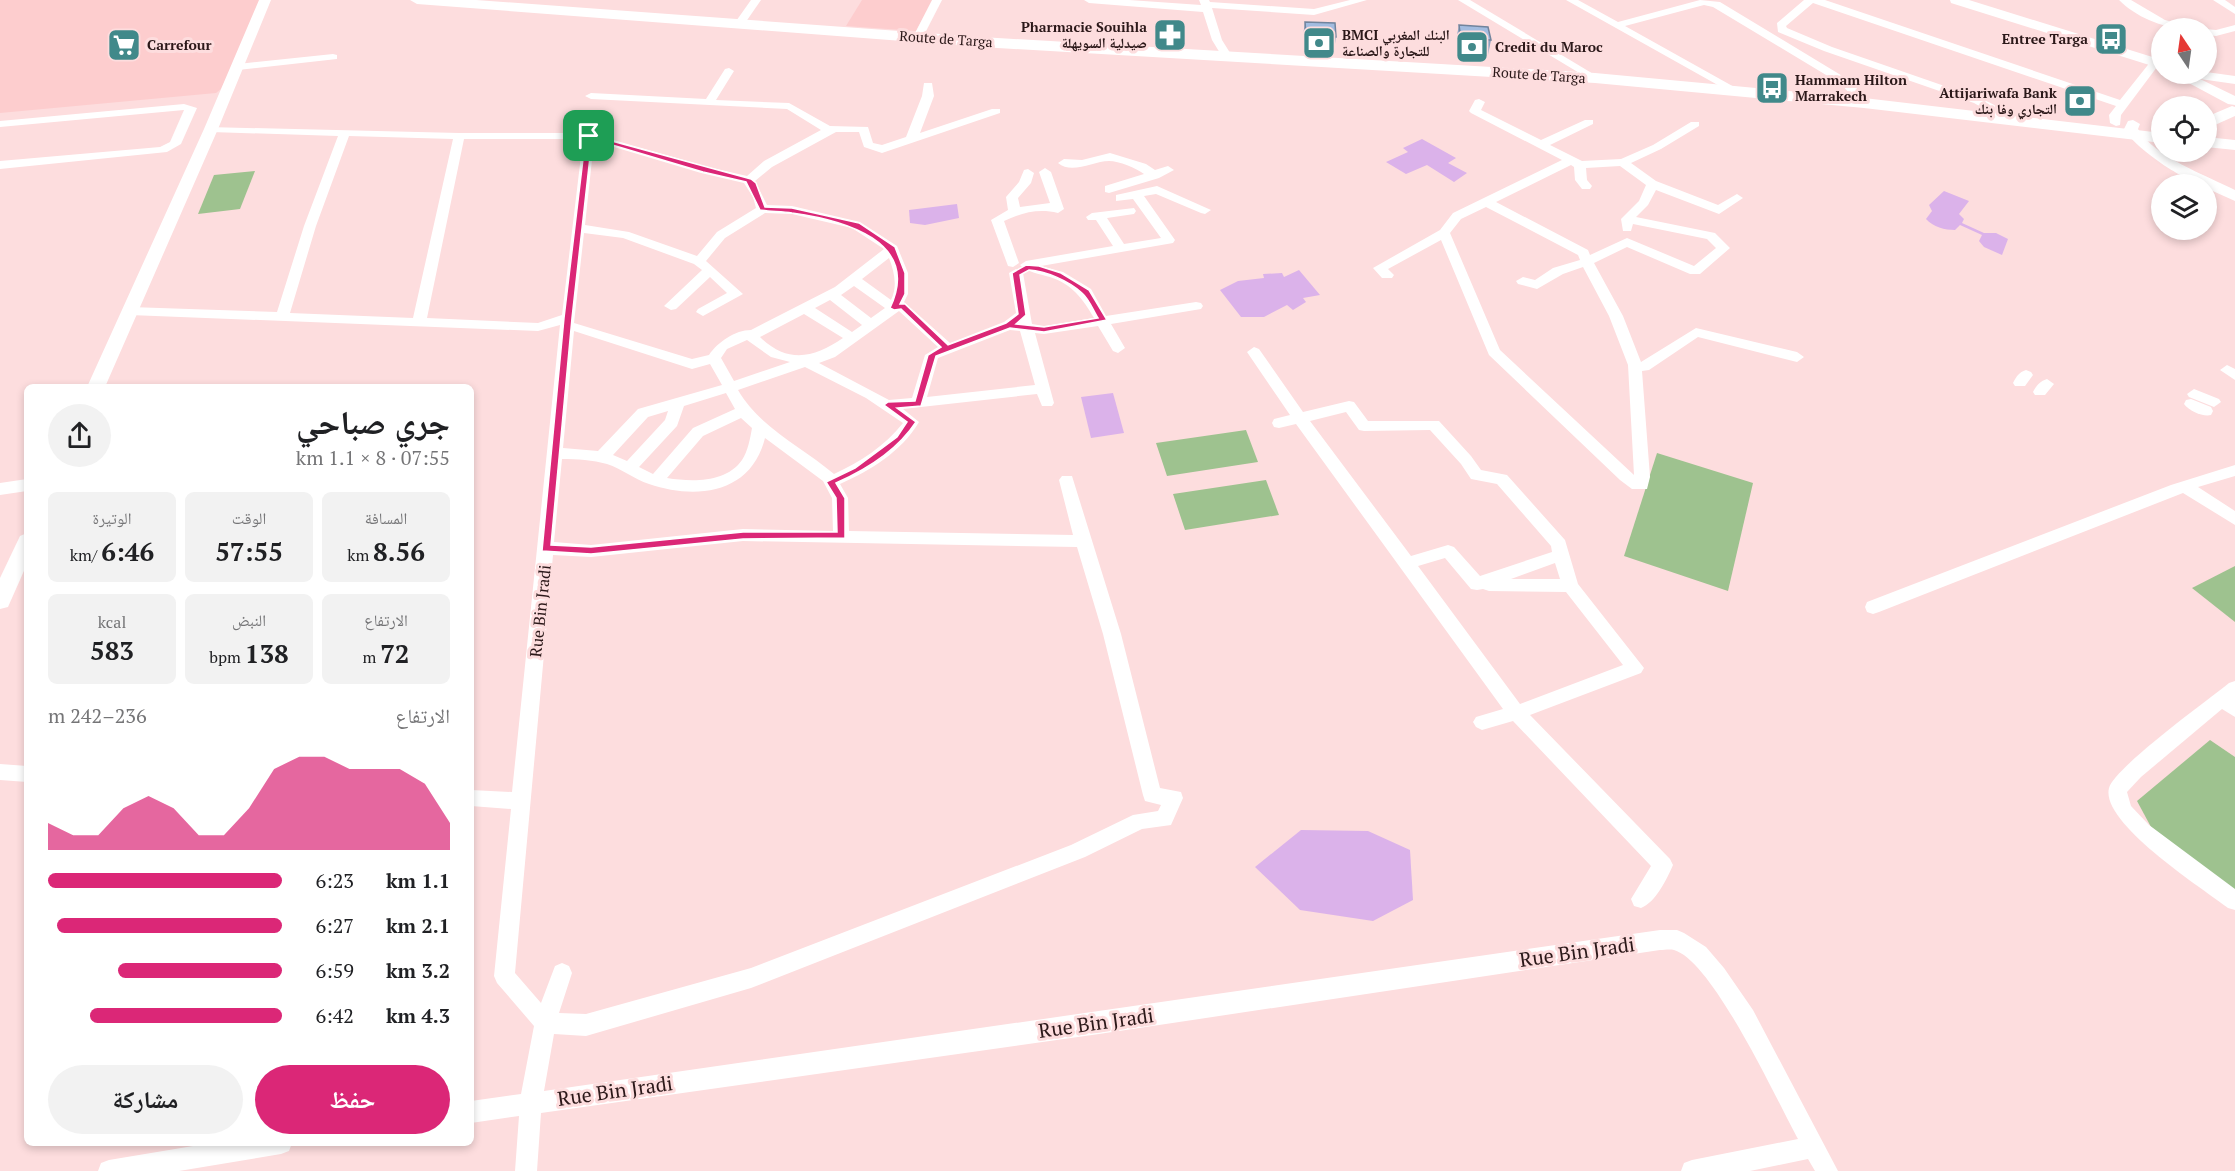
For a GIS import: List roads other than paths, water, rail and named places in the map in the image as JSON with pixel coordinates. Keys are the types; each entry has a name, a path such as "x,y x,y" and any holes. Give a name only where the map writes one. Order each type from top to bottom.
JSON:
{"main road":[{"name":"Route de Targa","path":"417,0 918,37 1595,78 2133,130 2151,127"},
{"path":"2217,116 2234,103"},
{"name":"Route de Targa","path":"2009,118 2116,123 2151,135"},
{"path":"2217,138 2235,136"},
{"path":"2217,142 2235,145"}],"street":[{"path":"97,384 212,129 265,0"},
{"path":"739,24 756,0"},
{"path":"918,37 937,0"},
{"path":"1089,0 1314,12 1362,0"},
{"path":"1463,0 1595,78"},
{"path":"1571,0 1732,90"},
{"path":"1665,0 1679,8"},
{"path":"2009,118 1978,101 1787,33 1780,25 1812,0 2123,105"},
{"path":"1956,0 2151,62"},
{"path":"2124,0 2155,18"},
{"path":"2218,0 2235,11"},
{"path":"1618,25 1704,2 1716,4 1845,82 1856,91 1864,103"},
{"path":"1206,5 1217,40 1227,56"},
{"path":"2217,33 2235,28"},
{"path":"1776,40 1787,33"},
{"path":"1814,64 1828,49"},
{"path":"238,67 333,57"},
{"path":"709,103 729,71"},
{"path":"2116,123 2115,115 2151,74"},
{"path":"2217,77 2235,80"},
{"path":"2198,84 2234,103"},
{"path":"2207,84 2234,103"},
{"path":"911,140 928,96 928,85"},
{"path":"591,96 789,106 829,130"},
{"path":"1479,102 1475,111 1575,163 1581,180 1586,186"},
{"path":"0,124 184,106 191,108 175,144 163,150 0,165"},
{"path":"749,180 768,164 834,128 864,129 868,145 882,149 996,111"},
{"path":"1540,145 1589,122"},
{"path":"1387,275 1380,268 1444,233 1457,216 1575,163 1623,162 1657,147 1695,124"},
{"path":"212,129 459,136 589,136 705,170 749,180 762,209"},
{"path":"2133,130 2155,154 2235,196"},
{"path":"282,318 310,226 345,132"},
{"path":"419,322 459,136"},
{"name":"Rue Bin Jradi","path":"526,1171 531,1102 545,1023 504,976 567,322 589,136"},
{"path":"1064,163 1082,164 1110,157 1142,167 1155,175"},
{"path":"1623,162 1652,183 1719,210 1737,198"},
{"path":"2180,162 2188,170"},
{"path":"1109,189 1168,170"},
{"path":"1045,172 1058,209 1038,207 997,220 1020,267 1024,321 1047,403"},
{"path":"1015,214 1012,197 1025,183 1028,173"},
{"path":"1628,242 1627,219 1644,202 1652,183"},
{"path":"1120,198 1156,190 1205,210"},
{"path":"1020,267 1169,240 1136,194"},
{"path":"1444,233 1494,352 1624,476 1637,485 1642,485 1635,365 1616,316 1583,253 1487,202"},
{"path":"671,306 705,266 721,235 762,209 792,210 856,225 892,249 902,273 901,294 894,308"},
{"path":"1121,249 1095,216 1130,211"},
{"path":"1523,281 1537,285 1558,271 1587,262 1628,242 1695,271 1724,248 1711,236 1627,219"},
{"path":"578,228 625,235 705,266 736,294 703,312"},
{"path":"130,311 538,327 567,322 692,364 714,358 722,346 749,334 751,336 831,295 892,249"},
{"path":"1020,267 1039,268 1058,275 1086,292 1118,348"},
{"path":"853,279 894,308"},
{"path":"831,295 870,324"},
{"path":"601,458 643,413 830,354 894,308 902,306 947,348"},
{"path":"918,404 932,355 1009,325 1024,321 1044,330 1196,306"},
{"path":"806,309 852,338"},
{"path":"1635,365 1644,367 1696,332 1797,357"},
{"path":"751,336 759,344 776,354 806,362 888,405 912,422 900,439 858,470 830,482"},
{"path":"1254,352 1516,713 1663,865 1641,899"},
{"path":"714,358 728,388 743,411 760,427 814,466 830,482 840,498 841,536"},
{"path":"888,405 918,404 1042,388"},
{"path":"2213,402 2194,394 2213,402"},
{"path":"628,469 672,422 678,403"},
{"path":"1279,423 1348,406 1364,426 1434,425 1466,460 1476,476 1502,480 1559,544 1570,586 1635,668 1516,713 1482,722"},
{"path":"657,480 698,432 743,411"},
{"path":"555,453 585,454 614,461 657,480 681,486 702,487 744,468 753,453 760,427"},
{"path":"1873,607 2235,470"},
{"path":"562,973 545,1023 586,1025 751,978 1078,851 1140,821 1164,819 1174,798 1152,795 1112,634 1067,480"},
{"path":"0,489 24,485"},
{"path":"2186,487 2235,519"},
{"path":"546,548 591,551 743,535 1083,541"},
{"path":"2,592 24,547"},
{"path":"1407,562 1448,551 1477,584 1570,586"},
{"path":"1477,584 1561,555"},
{"path":"2231,697 2134,771 2118,789 2118,800 2124,812 2142,831 2235,901"},
{"path":"0,772 24,774"},
{"path":"474,798 521,801"},
{"name":"Rue Bin Jradi","path":"474,1112 1099,1023 1660,940 1677,940 1699,954 1717,975 1745,1018 1814,1147"},
{"path":"109,1171 263,1146"},
{"path":"1692,1171 1814,1147 1827,1171"}],"place":[{"name":"Pharmacie Souihla صيدلية السويهلة","path":"1170,35"},
{"name":"Entree Targa","path":"2111,39"},
{"name":"BMCI البنك المغربي للتجارة والصناعة","path":"1319,43"},
{"name":"Carrefour","path":"124,45"},
{"name":"Credit du Maroc","path":"1472,47"},
{"name":"Hammam Hilton Marrakech","path":"1772,88"},
{"name":"Attijariwafa Bank التجاري وفا بنك","path":"2080,101"}]}
